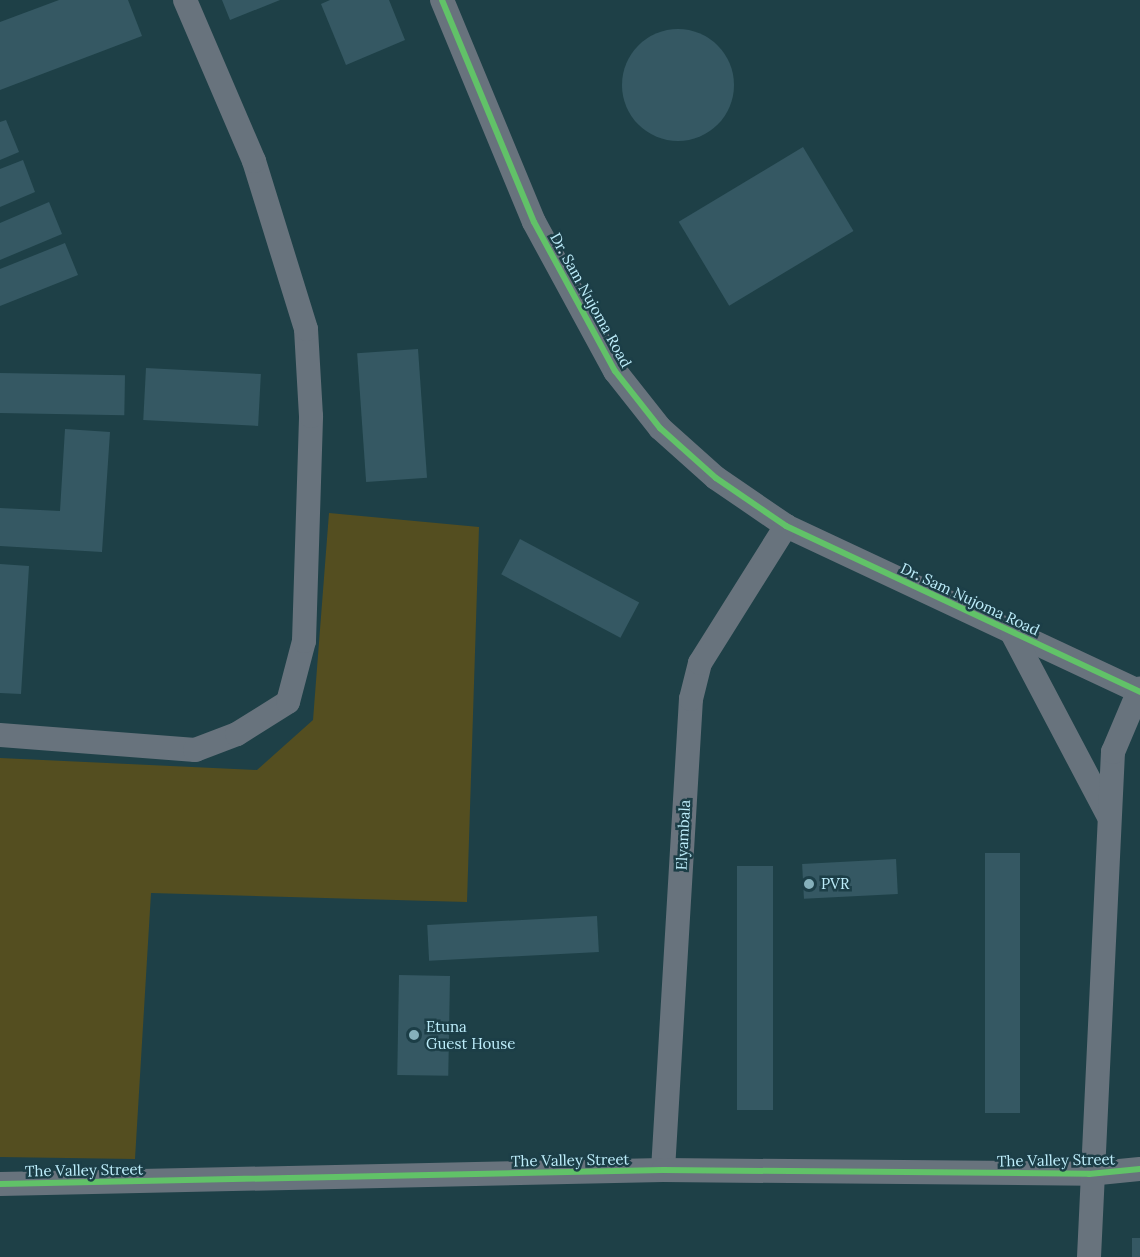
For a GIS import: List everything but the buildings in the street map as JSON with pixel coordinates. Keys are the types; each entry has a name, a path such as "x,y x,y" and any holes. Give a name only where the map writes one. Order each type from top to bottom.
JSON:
{"street":[{"path":"0,735 195,750 237,734 288,702 304,641 310,416 306,329 254,161 185,0"},
{"name":"Dr. Sam Nujoma Road","path":"442,0 534,222 615,371 676,443 716,478 786,526 1012,633 1140,690"},
{"name":"Elyambala","path":"663,1170 691,699 700,663 786,526"},
{"path":"1012,633 1108,815"},
{"path":"1089,1257 1089,1174 1113,752 1140,690"},
{"name":"The Valley Street","path":"0,1184 663,1170 1089,1174 1140,1169"}],"shaded area":[{"path":"329,513 479,527 467,902 151,893 135,1159 0,1157 0,758 257,770 313,720"}],"cycle path":[{"path":"442,0 534,222 615,371 660,428 716,478 786,526 1140,692"},
{"path":"0,1184 663,1170 1089,1174 1140,1169"}],"place":[{"name":"PVR","path":"809,884"},
{"name":"Etuna Guest House","path":"414,1035"}]}
